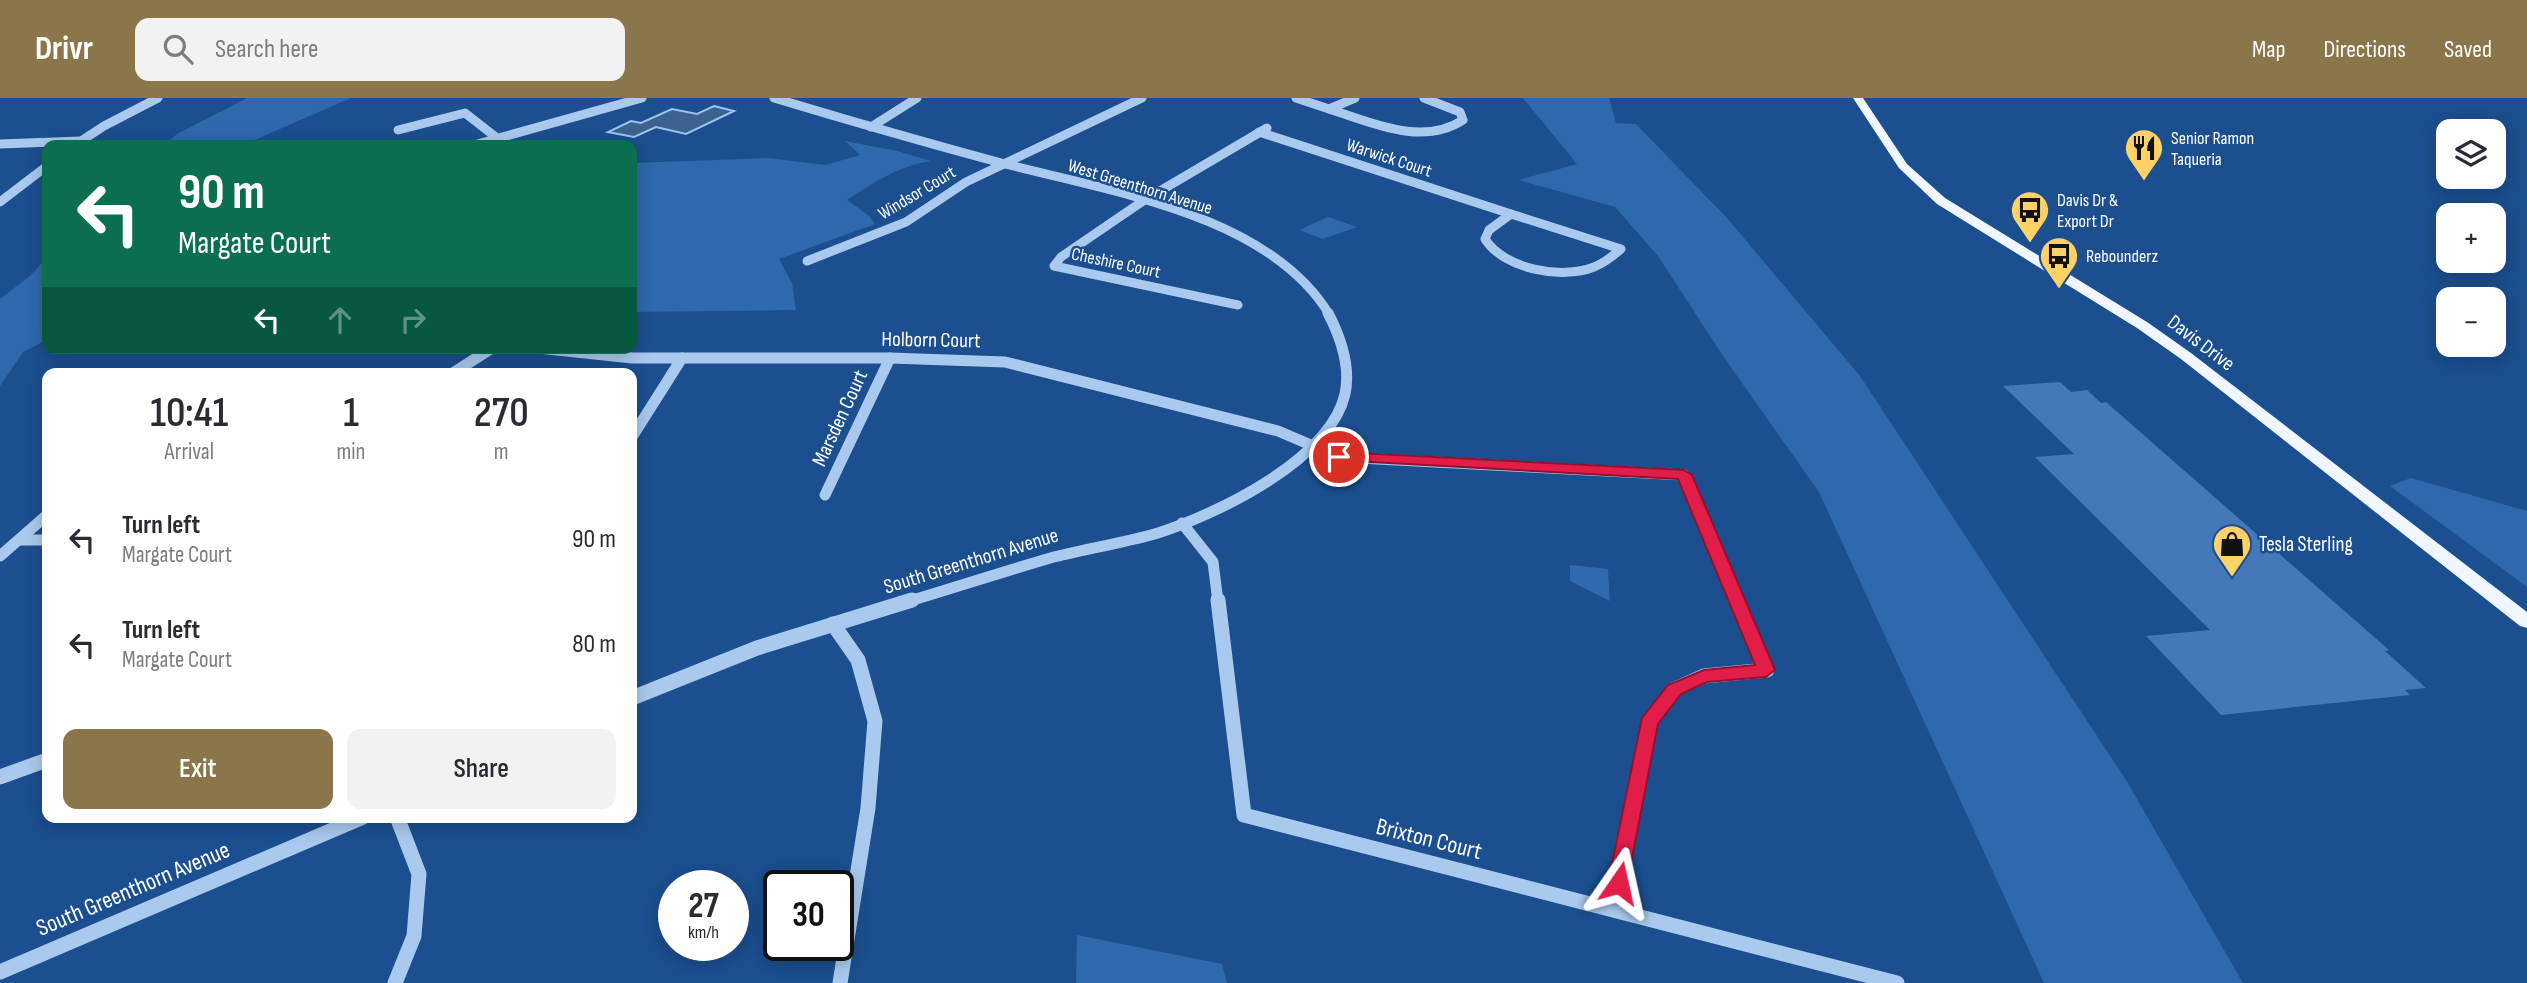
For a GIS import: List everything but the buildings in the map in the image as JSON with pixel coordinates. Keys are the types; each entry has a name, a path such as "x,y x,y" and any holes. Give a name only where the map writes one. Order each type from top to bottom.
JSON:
{"main road":[{"name":"Davis Drive","path":"1858,98 1903,166 1941,201 1998,239 2142,325 2527,622"}],"street":[{"path":"83,140 158,98"},
{"path":"490,140 642,98"},
{"name":"West Greenthorn Avenue","path":"775,98 870,127 1143,201 1204,221 1256,246 1303,281 1329,312 1340,333 1346,359 1342,404 1312,446"},
{"path":"870,127 917,98"},
{"name":"Windsor Court","path":"807,261 906,222 966,182 1142,98"},
{"path":"1296,98 1424,134 1446,131 1463,120 1460,112 1424,98"},
{"path":"1329,109 1354,98"},
{"path":"398,130 465,113 497,138"},
{"path":"1143,201 1263,130"},
{"name":"Warwick Court","path":"1263,130 1621,249 1602,264 1587,270 1556,271 1522,264 1496,253 1485,239 1489,230 1511,214"},
{"path":"0,144 42,143"},
{"path":"0,202 42,170"},
{"name":"Cheshire Court","path":"1143,201 1061,257 1054,266 1238,305"},
{"path":"461,368 483,354"},
{"name":"Holborn Court","path":"594,354 632,358 890,358 1005,362 1279,431 1339,457 1684,475 1766,670 1704,676 1675,689 1649,722 1614,910"},
{"path":"637,429 682,358"},
{"name":"Marsden Court","path":"825,495 890,358"},
{"name":"South Greenthorn Avenue","path":"637,696 779,641 833,624 1061,556 1157,533 1266,482 1312,446"},
{"path":"0,556 42,520"},
{"name":"Brixton Court","path":"1182,523 1213,562 1244,815 1897,983"},
{"path":"20,540 42,540"},
{"path":"833,624 858,660 875,721 868,808 840,983"},
{"path":"0,777 42,762"},
{"name":"South Greenthorn Avenue","path":"0,972 349,823"},
{"path":"395,983 414,936 419,874 399,823"}],"shaded area":[{"path":"247,98 351,98 255,140 170,140"},
{"path":"1523,98 1609,98 1616,123 1636,124 1727,218 1860,376 2126,780 2243,983 2044,983 1819,492 1723,356 1658,256 1615,207 1519,180 1577,164"},
{"path":"714,106 734,111 686,134 656,127 634,137 608,132 631,121 641,123 672,109 697,114"},
{"path":"845,141 931,161 898,171 847,200 869,216 875,224 779,259 792,283 796,310 637,312 637,163 768,158 825,165 860,155"},
{"path":"1328,217 1357,227 1323,239 1299,230"},
{"path":"42,263 42,342 23,352 0,386 0,299 30,276"},
{"path":"2411,478 2527,511 2527,587 2390,486"},
{"path":"1570,565 1608,569 1610,601 1570,581"},
{"path":"1077,935 1222,964 1227,983 1076,983"}],"place":[{"name":"Senior Ramon Taqueria","path":"2144,182"},
{"name":"Davis Dr & Export Dr","path":"2030,244"},
{"name":"Rebounderz","path":"2059,290"},
{"name":"Tesla Sterling","path":"2232,578"}],"route":[{"path":"1339,457 1684,475 1766,670 1704,676 1675,689 1649,722 1619,883"}]}
